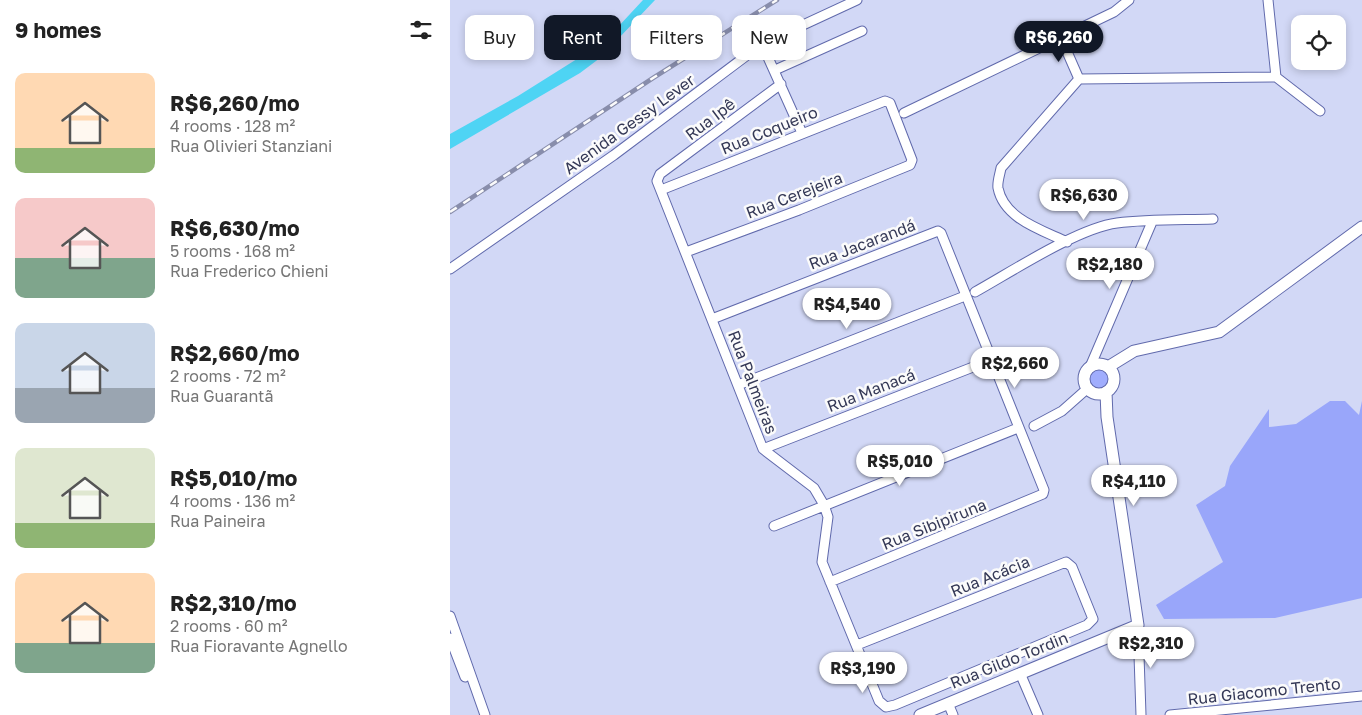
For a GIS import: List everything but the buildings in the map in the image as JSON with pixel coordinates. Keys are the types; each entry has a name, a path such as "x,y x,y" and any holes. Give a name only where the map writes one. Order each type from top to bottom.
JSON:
{"main road":[{"path":"1108,367 1134,351 1219,332 1362,227"},
{"path":"1106,392 1096,393 1088,388 1085,375 1090,367 1099,364 1108,367 1114,380 1106,392 1107,417 1138,625"},
{"name":"Rua Gildo Tordin","path":"920,715 1138,625"}],"street":[{"name":"Avenida Gessy Lever","path":"806,24 857,0"},
{"path":"904,114 1114,12 1129,0"},
{"path":"1268,0 1276,77"},
{"path":"775,70 862,31"},
{"path":"1061,38 1079,78"},
{"name":"Avenida Gessy Lever","path":"450,269 614,155 741,60"},
{"path":"770,60 802,133"},
{"path":"1067,242 1010,212 1002,199 998,186 1001,168 1079,78 1276,77 1320,111"},
{"name":"Rua Ipê","path":"657,177 781,84"},
{"name":"Rua Coqueiro","path":"661,190 802,133 888,101 912,163"},
{"name":"Rua Cerejeira","path":"686,252 799,210 912,163"},
{"name":"Rua Palmeiras","path":"657,177 763,449 814,488 824,505 828,517 822,562 879,701 886,707 895,706"},
{"path":"975,292 1067,242 1097,228 1116,223 1213,219"},
{"path":"1090,367 1152,222"},
{"name":"Rua Jacarandá","path":"712,319 940,232 965,296"},
{"path":"738,385 965,296 1018,428 774,526"},
{"name":"Rua Manacá","path":"763,449 990,360"},
{"path":"1034,426 1062,411 1088,388"},
{"name":"Rua Sibipiruna","path":"830,582 1041,497 1044,490 1018,428"},
{"name":"Rua Acácia","path":"857,645 1066,562 1072,567 1093,619 1087,625 895,706"},
{"path":"450,616 485,715"},
{"path":"1138,625 1141,715"},
{"path":"450,638 480,715"},
{"path":"1020,673 1038,715"},
{"name":"Rua Giacomo Trento","path":"1170,715 1362,696"},
{"path":"948,703 953,715"}],"shaded area":[{"path":"643,0 655,0 641,15 631,15 631,25 621,36 621,24"},
{"path":"575,60 597,60 580,73 450,149 450,134 518,96"},
{"path":"1099,366 1109,373 1110,377 1103,387 1099,388 1089,381 1088,377 1095,367"},
{"path":"1330,401 1345,401 1359,415 1362,401 1362,598 1275,618 1164,619 1156,605 1223,562 1196,505 1225,486 1230,466 1269,409 1269,427 1296,424"}],"railway":[{"path":"450,212 653,78 777,0"}]}
